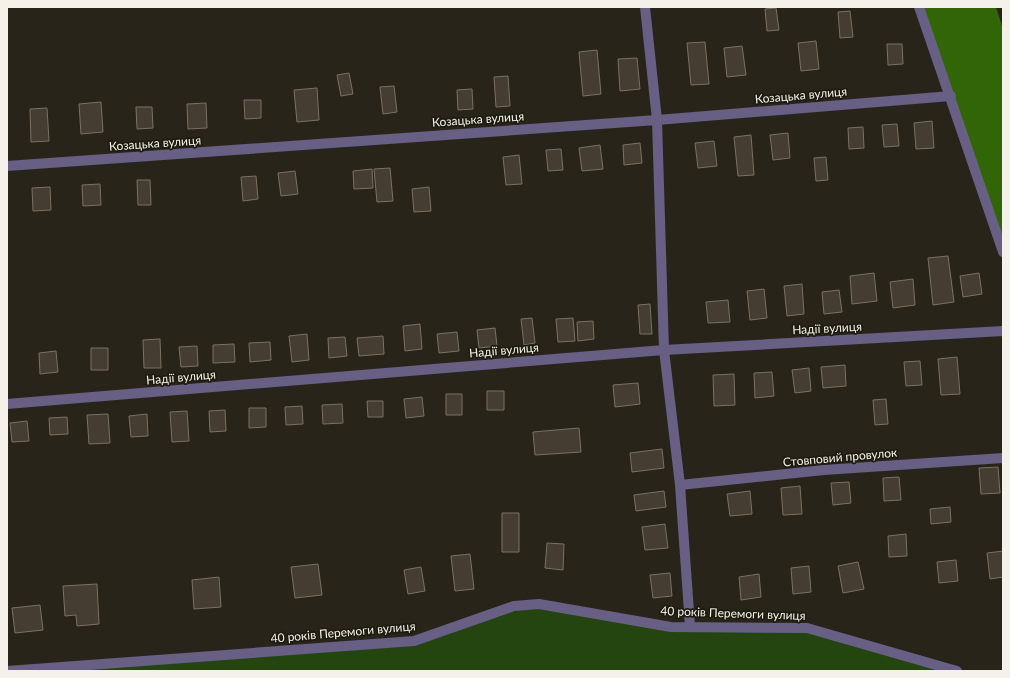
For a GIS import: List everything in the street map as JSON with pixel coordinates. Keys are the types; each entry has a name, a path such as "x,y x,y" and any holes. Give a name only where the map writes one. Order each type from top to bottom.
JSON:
{"street":[{"path":"645,7 657,120 664,350 680,485 690,626"},
{"path":"919,7 951,96 1003,252"},
{"name":"Козацька вулиця","path":"7,166 657,120 951,96"},
{"name":"Надії вулиця","path":"7,404 664,350 1003,331"},
{"name":"Стовповий провулок","path":"680,485 824,470 1003,458"},
{"name":"40 років Перемоги вулиця","path":"7,671 414,641 514,606 539,604 671,627 807,628 957,671"}],"green space":[{"path":"919,7 996,7 1003,29 1003,252"},
{"path":"539,604 671,627 807,628 957,671 7,671 414,641"}],"building":[{"path":"776,8 779,30 767,31 765,9"},
{"path":"850,11 853,37 840,38 838,12"},
{"path":"816,41 819,69 801,71 798,43"},
{"path":"705,42 709,84 691,85 687,43"},
{"path":"887,44 902,44 903,64 888,65"},
{"path":"742,46 746,75 727,77 724,48"},
{"path":"597,50 601,94 583,96 579,52"},
{"path":"637,58 640,89 620,91 618,59"},
{"path":"349,73 353,94 341,96 337,75"},
{"path":"508,76 510,106 496,107 494,77"},
{"path":"394,86 397,112 383,114 380,87"},
{"path":"317,88 319,120 297,122 294,90"},
{"path":"472,89 473,109 458,110 457,90"},
{"path":"244,100 261,100 261,118 245,119"},
{"path":"101,102 103,132 81,134 79,104"},
{"path":"206,103 207,128 188,129 187,104"},
{"path":"136,107 152,107 153,128 137,129"},
{"path":"47,108 49,141 31,142 30,109"},
{"path":"932,121 934,148 916,149 914,123"},
{"path":"897,124 899,146 884,147 882,125"},
{"path":"863,127 864,148 849,149 848,128"},
{"path":"788,133 790,158 773,160 770,135"},
{"path":"751,135 754,175 738,176 734,137"},
{"path":"714,141 717,166 698,168 695,143"},
{"path":"640,143 642,163 624,165 623,145"},
{"path":"600,145 603,169 582,171 579,148"},
{"path":"561,149 563,170 548,171 546,150"},
{"path":"519,155 522,184 506,185 503,157"},
{"path":"826,157 828,180 816,181 814,158"},
{"path":"390,168 393,201 377,202 374,169"},
{"path":"372,169 373,188 354,189 353,171"},
{"path":"295,171 298,194 281,196 278,173"},
{"path":"256,176 258,199 243,201 241,177"},
{"path":"137,180 150,180 151,205 138,205"},
{"path":"100,184 101,205 83,206 82,185"},
{"path":"50,187 51,210 33,211 32,188"},
{"path":"429,187 431,211 414,212 412,189"},
{"path":"948,256 954,302 933,305 928,258"},
{"path":"874,273 877,301 852,304 850,276"},
{"path":"979,273 982,294 963,297 960,276"},
{"path":"913,279 915,305 893,308 890,282"},
{"path":"802,284 804,314 787,316 784,286"},
{"path":"764,289 767,318 750,320 747,291"},
{"path":"839,290 842,312 824,314 822,292"},
{"path":"728,300 730,322 708,323 706,302"},
{"path":"650,304 652,334 640,334 638,305"},
{"path":"532,318 535,343 524,345 521,319"},
{"path":"573,318 575,341 558,342 556,319"},
{"path":"593,321 594,339 578,341 577,322"},
{"path":"420,324 422,349 405,351 403,326"},
{"path":"495,328 497,346 479,348 477,330"},
{"path":"457,332 459,351 439,353 437,334"},
{"path":"307,334 309,360 292,362 289,336"},
{"path":"383,336 384,354 359,356 357,338"},
{"path":"345,337 347,356 329,358 328,338"},
{"path":"160,339 161,368 144,368 143,340"},
{"path":"270,342 271,360 250,362 249,343"},
{"path":"234,344 235,362 213,363 213,345"},
{"path":"197,346 198,366 181,367 179,347"},
{"path":"91,348 108,348 108,370 91,370"},
{"path":"56,351 58,372 40,374 39,353"},
{"path":"957,357 960,394 941,395 938,359"},
{"path":"920,361 922,385 906,386 904,362"},
{"path":"845,365 846,386 823,388 821,367"},
{"path":"809,368 811,391 795,393 792,370"},
{"path":"772,372 774,396 755,398 754,373"},
{"path":"734,374 735,405 714,406 713,375"},
{"path":"638,383 640,404 615,407 613,385"},
{"path":"487,391 504,391 504,410 487,410"},
{"path":"446,394 462,394 462,415 446,415"},
{"path":"422,397 424,416 406,418 404,399"},
{"path":"886,399 888,424 875,425 873,400"},
{"path":"367,401 383,401 383,417 368,417"},
{"path":"342,404 343,423 323,424 322,405"},
{"path":"302,406 303,424 286,425 285,407"},
{"path":"249,408 266,408 266,427 249,428"},
{"path":"225,410 226,431 210,432 209,411"},
{"path":"187,411 189,441 172,442 170,412"},
{"path":"108,414 110,443 89,444 87,415"},
{"path":"147,414 148,436 131,437 129,416"},
{"path":"67,417 68,434 50,435 49,418"},
{"path":"27,421 29,441 12,442 10,423"},
{"path":"579,428 581,452 535,455 533,432"},
{"path":"662,449 664,468 632,472 630,453"},
{"path":"998,467 1000,493 981,494 979,468"},
{"path":"899,477 901,500 884,501 883,478"},
{"path":"849,482 851,503 833,505 831,483"},
{"path":"800,486 802,514 783,515 781,488"},
{"path":"664,491 666,507 636,511 634,495"},
{"path":"750,491 752,514 730,516 727,494"},
{"path":"950,507 951,522 931,524 930,509"},
{"path":"502,513 519,513 519,552 502,552"},
{"path":"665,524 668,548 645,550 642,527"},
{"path":"906,534 907,556 889,557 888,536"},
{"path":"547,543 564,544 563,570 545,568"},
{"path":"1003,551 1003,577 990,579 987,553"},
{"path":"470,554 474,589 455,591 451,556"},
{"path":"956,560 958,581 939,583 937,562"},
{"path":"858,562 864,589 843,593 838,566"},
{"path":"318,564 322,595 295,598 291,567"},
{"path":"809,566 811,592 793,594 791,568"},
{"path":"421,567 425,591 408,594 404,570"},
{"path":"670,573 672,596 653,598 650,575"},
{"path":"759,574 761,597 741,600 739,577"},
{"path":"219,577 221,607 194,609 192,580"},
{"path":"97,584 99,624 77,626 76,615 65,616 63,586"},
{"path":"40,605 43,630 15,633 12,608"}]}
